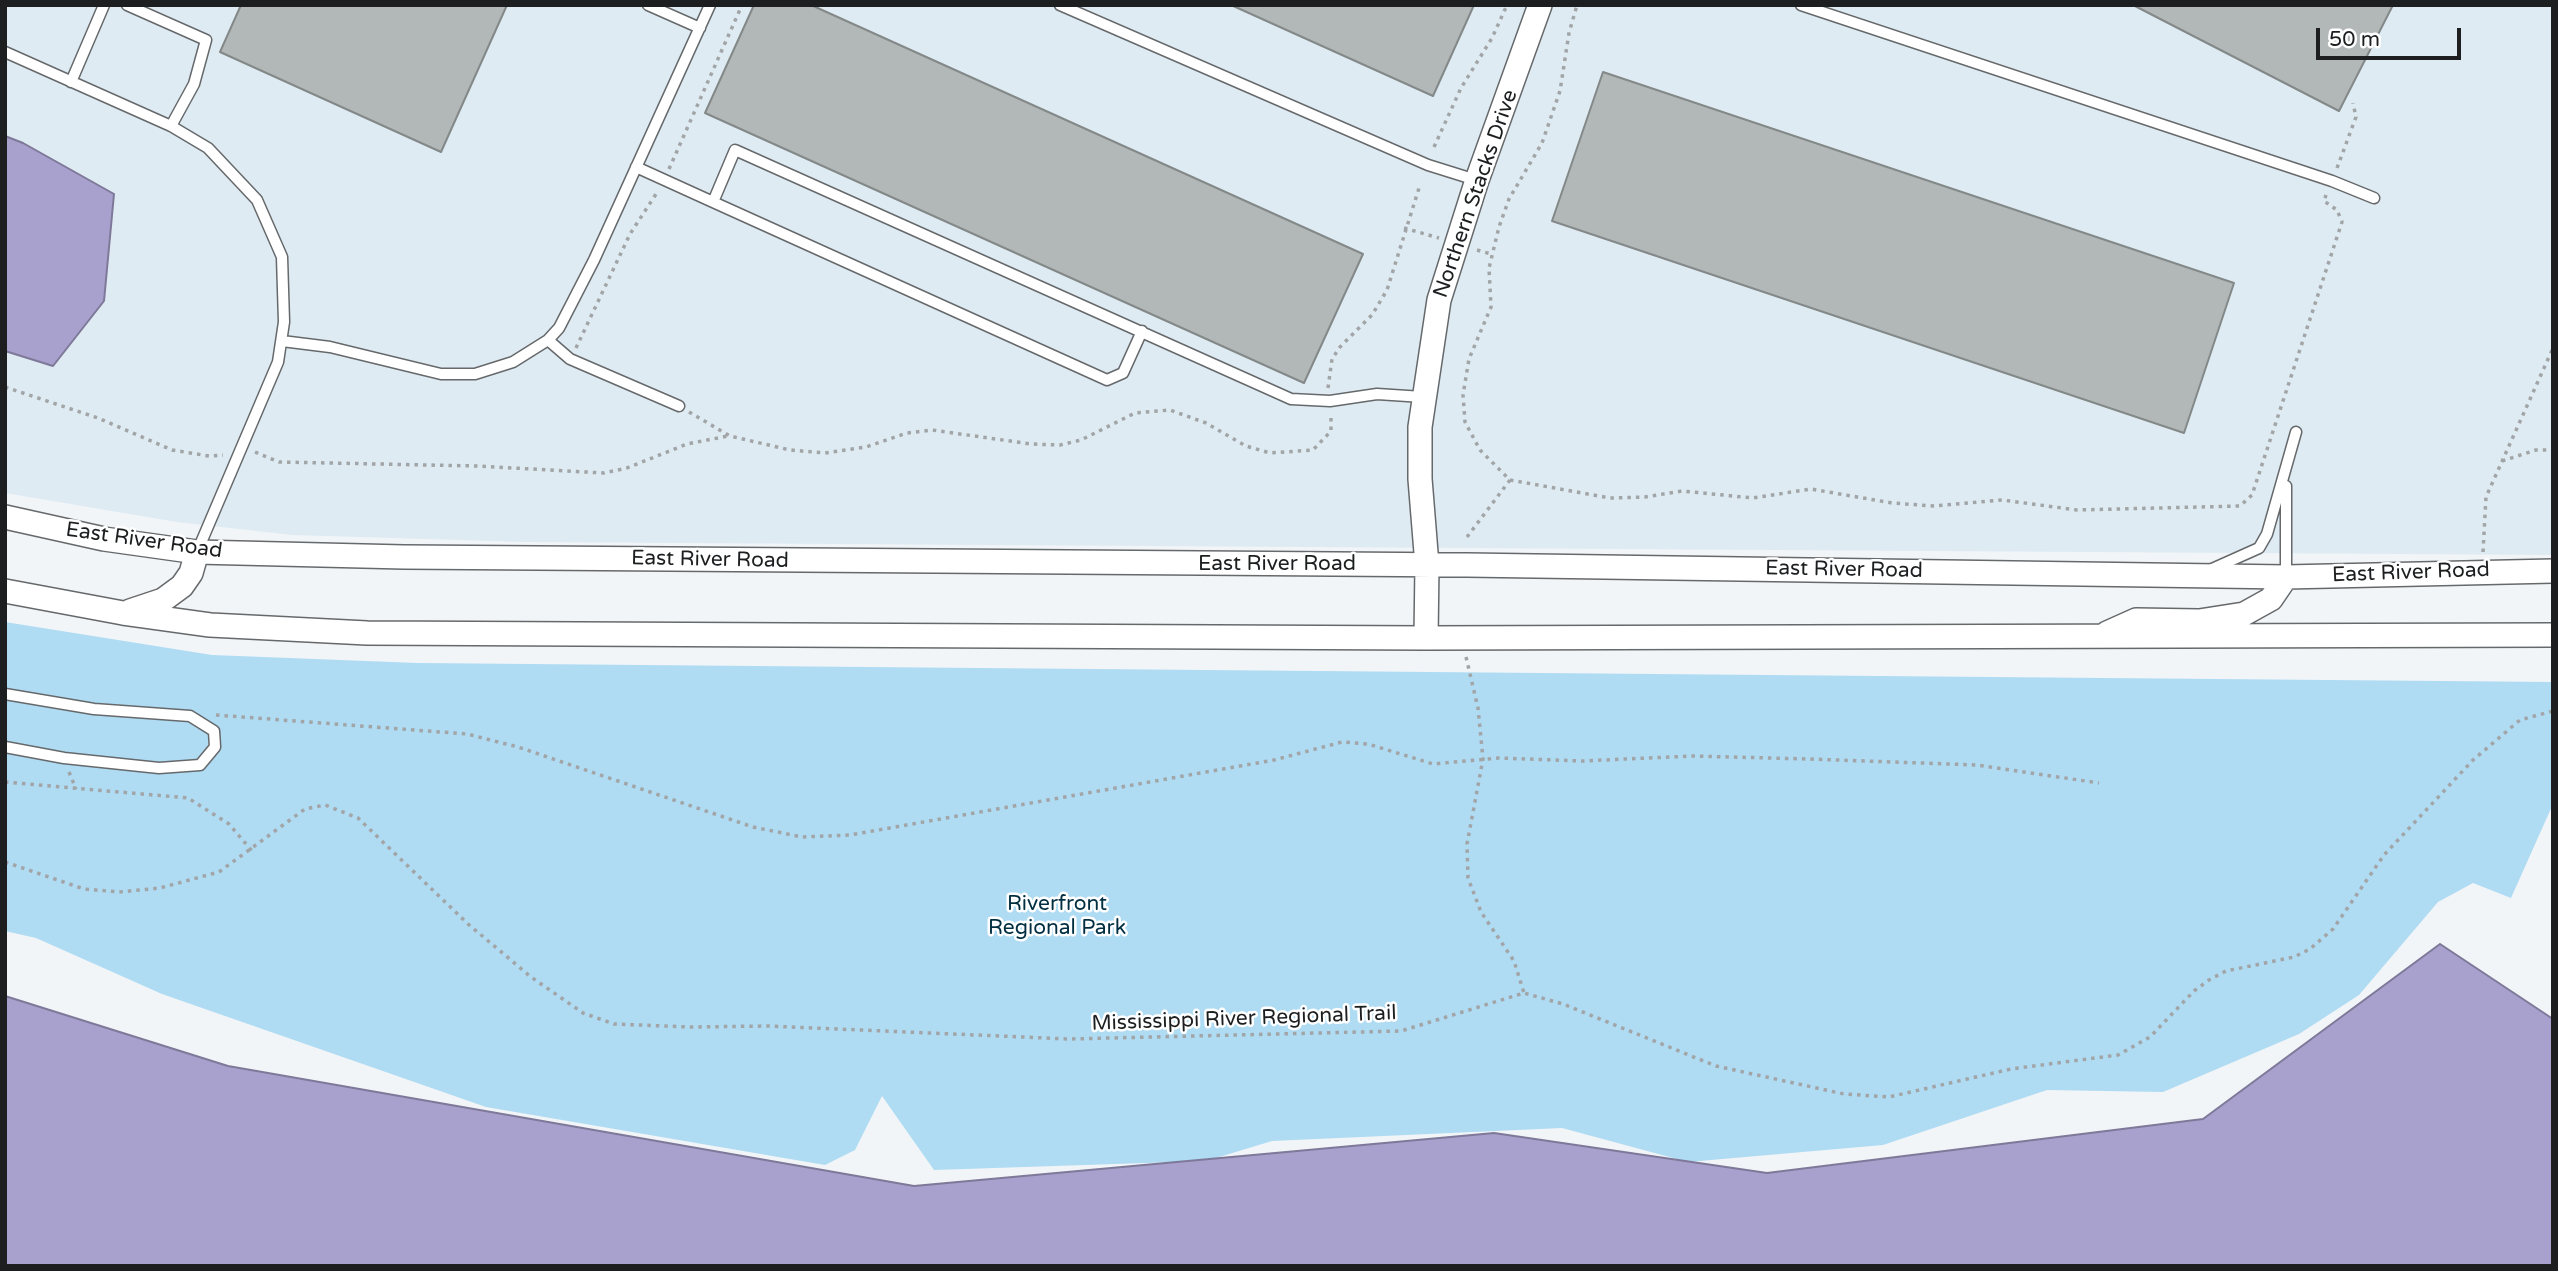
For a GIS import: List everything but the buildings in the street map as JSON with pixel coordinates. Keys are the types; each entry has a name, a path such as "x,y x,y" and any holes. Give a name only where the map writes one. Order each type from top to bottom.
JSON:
{"street":[{"name":"Northern Stacks Drive","path":"1426,638 1427,565 1420,479 1423,397 1439,300 1477,180 1540,5"},
{"name":"East River Road","path":"5,517 104,539 197,552 432,558 1427,565 2202,573 2286,577 2483,570 2553,571"},
{"path":"123,613 163,600 182,586 191,573 197,552"},
{"path":"2097,636 2136,620 2199,621 2244,614 2271,599 2286,577"},
{"path":"5,590 123,613 210,625 367,633 1426,638 1954,634 2553,635"}],"lane":[{"path":"72,82 104,5"},
{"path":"127,5 206,40 194,84 171,126"},
{"path":"648,5 700,28"},
{"path":"282,341 330,347 441,374 475,374 513,362 548,340 559,328 594,260 710,5"},
{"path":"1060,5 1428,165 1477,180"},
{"path":"1801,5 2332,181 2374,198"},
{"path":"5,52 171,126 208,148 257,200 282,257 282,341 278,362 197,552"},
{"path":"713,202 735,150 1292,399 1330,401 1377,394 1423,397"},
{"path":"636,167 1107,380 1123,373 1142,331"},
{"path":"548,340 570,359 679,406"},
{"path":"2202,573 2259,548 2267,534 2296,432 2284,496 2286,577"},
{"path":"5,694 94,709 190,716 214,731 215,747 200,765 159,768 64,758 5,747"}],"path":[{"path":"1434,147 1461,88 1492,38 1507,5"},
{"path":"1577,5 1569,33 1560,91 1542,143 1509,199 1491,254 1491,307 1472,344 1463,408 1470,436 1491,464 1510,480 1610,498 1645,497 1682,491 1752,498 1811,489 1892,503 1934,506 2002,500 2077,510 2240,506 2252,495 2342,222 2337,210 2323,201 2356,117 2353,103"},
{"path":"1329,394 1328,374 1332,359 1381,303 1394,275 1404,228 1420,185"},
{"path":"1404,228 1438,238"},
{"path":"1481,251 1491,254"},
{"path":"2483,570 2486,497 2553,348"},
{"path":"5,387 98,418 172,450 209,456 255,452 279,462 477,466 604,473 627,468 687,444 730,436"},
{"path":"679,406 730,436 790,450 825,453 866,447 907,433 932,430 1049,445 1081,440 1135,413 1162,409 1199,419 1258,451 1284,453 1313,450 1321,444 1332,431 1331,414"},
{"path":"2502,461 2536,450 2553,450"},
{"path":"1468,537 1510,480"},
{"path":"1465,654 1478,708 1483,759 1467,844 1468,878 1481,912 1514,961 1524,993 1563,1004 1716,1066 1799,1086 1870,1097 1918,1092 2033,1065 2118,1055 2150,1037 2194,991 2209,980 2242,966 2294,957 2319,943 2333,929 2385,855 2473,760 2502,732 2520,720 2553,711"},
{"path":"197,720 216,715 467,734 518,747 753,827 802,837 850,835 1274,760 1342,742 1368,744 1433,764 1483,759 1582,761 1692,756 1977,765 2099,783"},
{"path":"5,782 188,798 229,824 252,851"},
{"name":"Mississippi River Regional Trail","path":"5,862 76,887 119,892 203,878 252,851 305,809 325,805 346,811 358,818 468,924 531,977 583,1013 614,1024 768,1026 1082,1040 1401,1031 1524,993"}],"shaded area":[{"path":"5,5 2553,5 2553,555 525,542 292,535 177,522 5,493"},
{"path":"5,136 23,143 114,194 104,301 53,366 5,351"},
{"path":"2440,944 2553,1019 2553,1266 5,1266 5,996 228,1066 914,1186 1494,1133 1767,1173 2203,1119"}],"green space":[{"name":"Riverfront Regional Park","path":"5,622 212,655 417,663 2553,682 2553,804 2511,898 2473,883 2438,902 2359,995 2299,1034 2163,1092 2047,1090 1883,1145 1688,1162 1562,1128 1272,1141 1206,1161 934,1170 882,1096 855,1150 825,1165 486,1107 162,994 36,938 5,931"}]}
